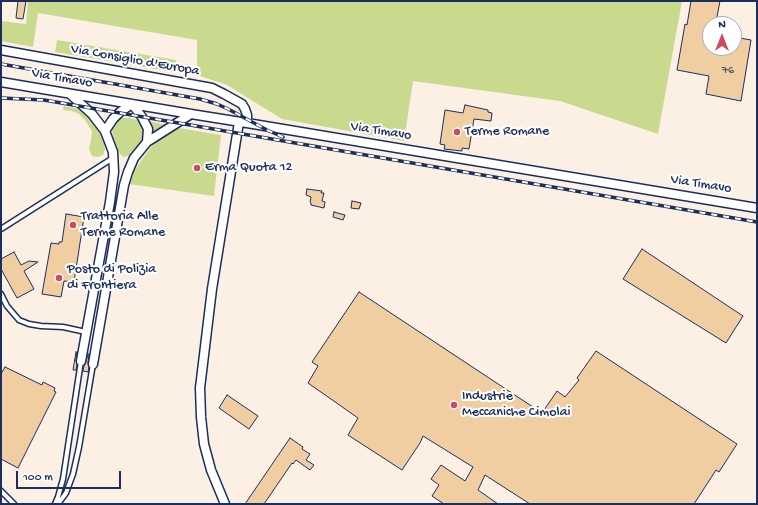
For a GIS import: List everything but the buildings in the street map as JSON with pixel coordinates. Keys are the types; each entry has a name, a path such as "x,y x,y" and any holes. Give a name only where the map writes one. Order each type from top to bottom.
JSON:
{"street":[{"name":"Via Consiglio d'Europa","path":"1,50 212,88 242,104 247,115 243,122"},
{"name":"Via Timavo","path":"1,82 757,208"},
{"path":"70,94 92,114 105,131 112,152 114,172 81,362"},
{"path":"105,131 113,119 132,104 142,117 148,129 147,142"},
{"path":"93,364 124,186 128,172 134,158 147,142 191,114"},
{"path":"225,504 211,470 204,444 200,388 212,289 243,122"}],"lane":[{"path":"1,229 113,158"},
{"path":"1,294 7,306 19,320 29,324 64,327 86,332"},
{"path":"55,504 63,479 81,362"},
{"path":"58,504 66,493 73,474 93,364"},
{"path":"1,491 14,504"}],"green space":[{"path":"28,1 682,1 658,134 560,101 413,81 404,141 282,119 227,85 197,75 197,40 38,13 33,47 1,41 1,21 26,24"},
{"path":"57,40 176,60 174,72 55,52"},
{"path":"64,106 80,109 98,129 104,142 105,149 103,155 97,157 92,156 89,149 92,131 79,114 72,111 63,110"},
{"path":"121,118 138,120 143,127 144,135 140,143 130,155 124,157 117,149 112,128 116,121"},
{"path":"149,121 167,125 152,135 152,128"},
{"path":"179,128 221,135 214,196 129,184 133,173 152,146 167,134"}],"railway":[{"path":"1,64 200,99 228,109 283,137"},
{"path":"1,98 44,100 757,222"}],"place":[{"name":"Terme Romane","path":"457,132"},
{"name":"Erma Quota 12","path":"197,168"},
{"name":"Trattoria Alle Terme Romane","path":"73,225"},
{"name":"Posto di Polizia di Frontiera","path":"59,278"},
{"name":"Industrie Meccaniche Cimolai","path":"454,405"}]}
